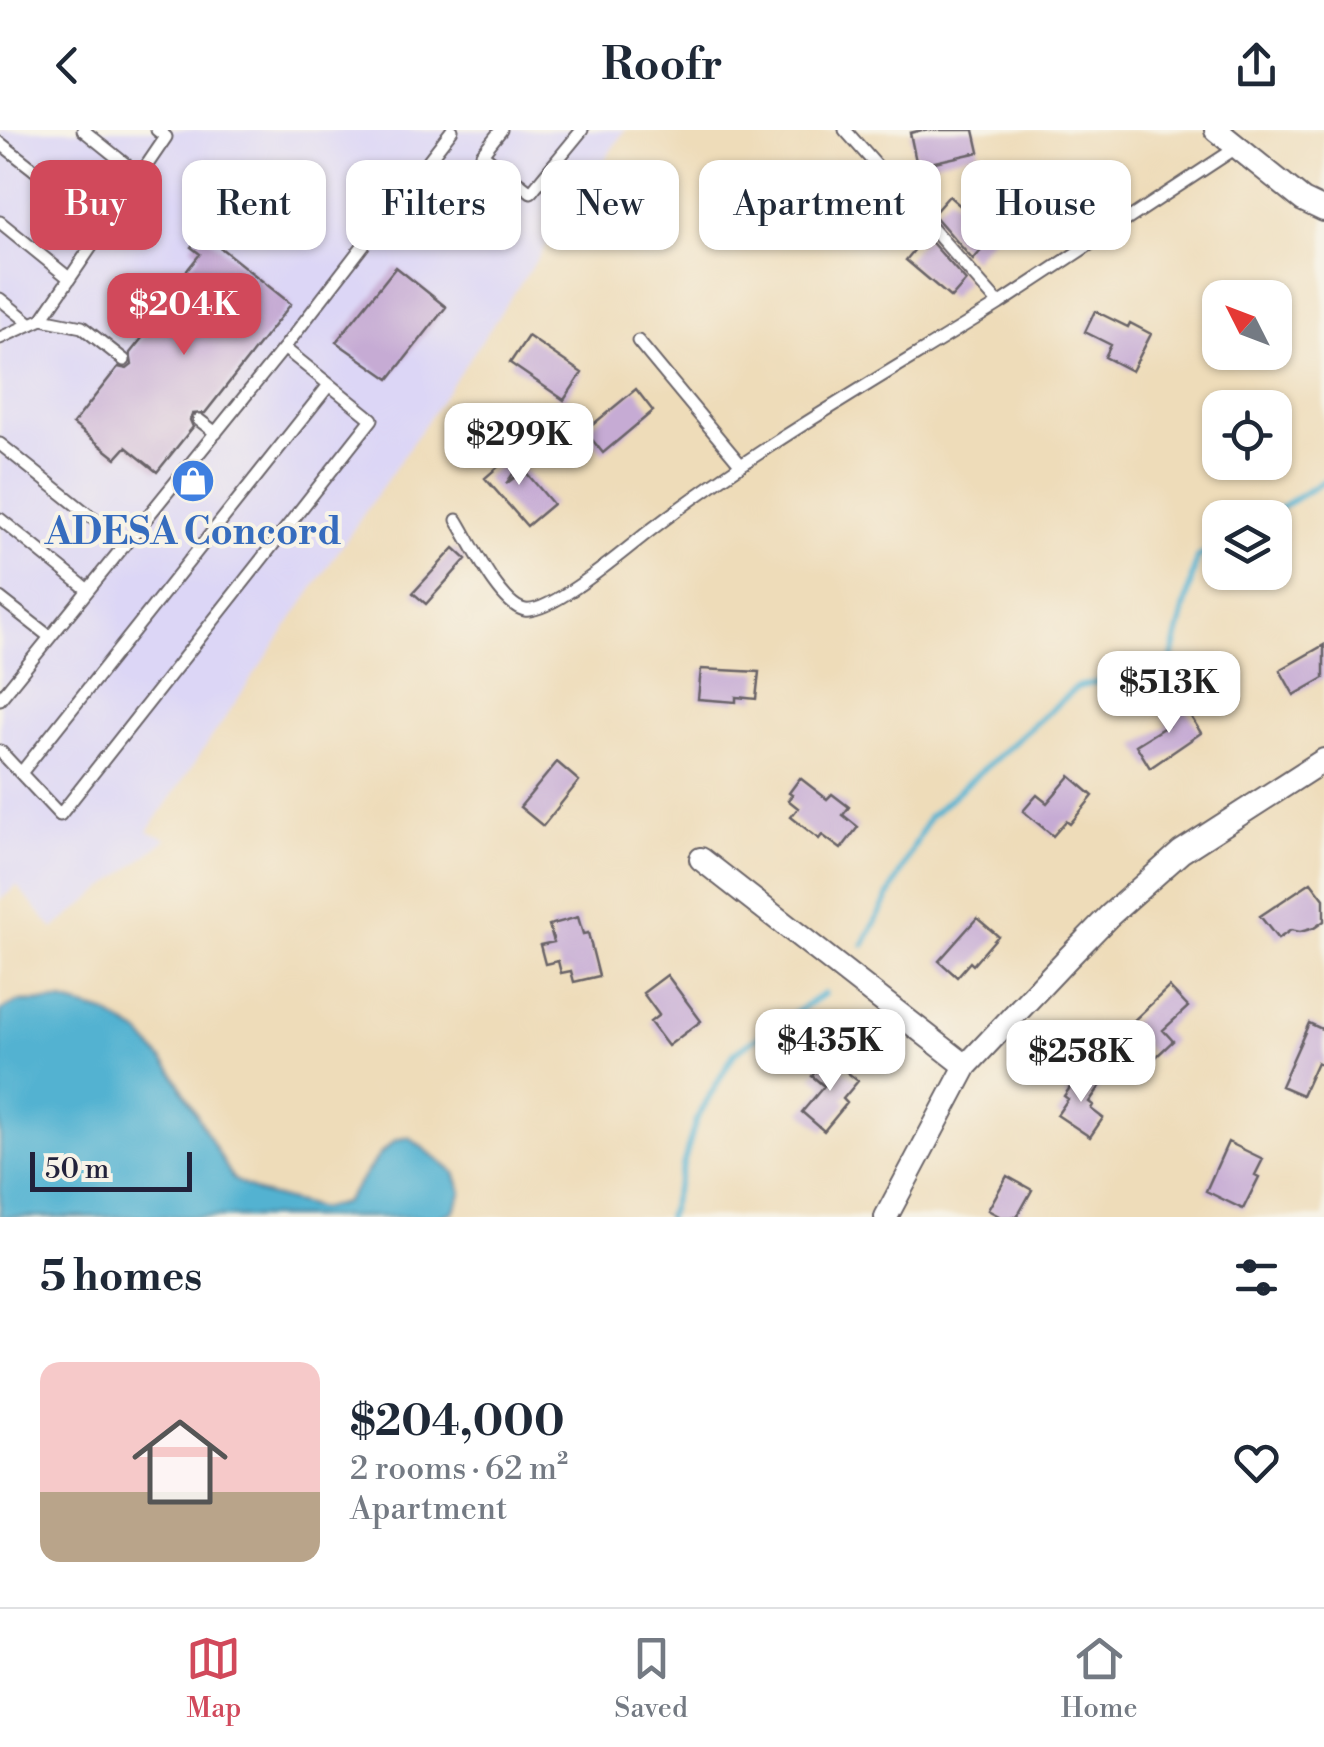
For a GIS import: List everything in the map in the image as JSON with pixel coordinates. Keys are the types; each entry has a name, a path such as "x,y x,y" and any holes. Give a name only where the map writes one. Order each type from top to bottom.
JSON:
{"street":[{"path":"1216,130 1303,200 1324,210"},
{"path":"886,1217 966,1066 1143,884 1181,852 1324,760"},
{"path":"701,859 966,1066"}],"lane":[{"path":"84,130 120,160"},
{"path":"150,160 166,137 157,130"},
{"path":"0,699 284,348 452,130"},
{"path":"501,130 482,154 531,192 582,130"},
{"path":"845,130 999,304"},
{"path":"0,143 30,166"},
{"path":"458,520 514,606 528,611 559,600 741,465 999,304 1236,148"},
{"path":"0,222 70,278"},
{"path":"0,338 37,321 89,250"},
{"path":"0,298 37,321 82,327 124,360"},
{"path":"638,341 741,465"},
{"path":"0,752 60,815 372,420 284,348"},
{"path":"21,773 329,385"},
{"path":"199,420 216,433"},
{"path":"0,444 126,544"},
{"path":"0,518 88,590"},
{"path":"0,598 50,637"},
{"path":"0,676 11,685"}],"shaded area":[{"name":"ADESA Concord","path":"0,130 625,130 605,160 541,160 543,250 148,831 167,839 53,929 17,886 0,900"}],"water":[{"path":"62,1001 105,1013 140,1034 172,1071 233,1179 257,1192 320,1209 344,1203 380,1154 396,1140 409,1137 455,1173 462,1192 453,1212 438,1217 0,1217 0,1011 18,1002"}],"building":[{"path":"974,130 979,152 941,161 916,160 910,133"},
{"path":"949,196 961,206 961,246 941,223 941,205"},
{"path":"195,250 223,250 291,304 205,413 192,414 193,427 157,472 126,447 116,458 73,424 118,367 127,369 132,365 130,353 175,297 169,293 200,254"},
{"path":"914,250 938,250 966,281 951,298 906,260"},
{"path":"964,250 981,250 973,260"},
{"path":"396,267 446,307 389,379 336,342"},
{"path":"1095,311 1151,334 1132,371 1105,357 1111,345 1085,332"},
{"path":"528,336 582,373 564,400 510,363"},
{"path":"636,389 653,411 603,453 585,431"},
{"path":"530,439 534,443 506,484 524,470 553,504 527,526 485,478"},
{"path":"454,548 466,559 426,604 413,593"},
{"path":"1324,645 1324,678 1294,695 1280,670"},
{"path":"701,669 759,672 756,699 698,699"},
{"path":"1182,702 1201,733 1150,768 1136,745 1168,725 1162,714"},
{"path":"557,762 579,781 543,826 520,807"},
{"path":"1070,776 1093,796 1070,824 1066,821 1053,836 1023,811 1037,795 1047,803"},
{"path":"800,778 827,799 832,794 849,807 843,815 858,827 841,849 822,835 819,839 791,817 798,808 788,800 792,795 789,793"},
{"path":"1311,882 1324,899 1324,921 1300,932 1291,930 1278,939 1260,916"},
{"path":"578,917 583,934 588,933 599,976 574,982 571,971 561,973 558,961 545,964 540,945 554,942 549,925"},
{"path":"977,918 998,936 957,977 939,961"},
{"path":"667,975 701,1021 668,1046 650,1022 659,1015 643,993"},
{"path":"1169,987 1188,1007 1163,1030 1173,1041 1156,1057 1127,1027"},
{"path":"1309,1023 1324,1030 1324,1066 1317,1062 1302,1095 1281,1086"},
{"path":"828,1057 858,1081 843,1099 847,1103 824,1131 802,1112 824,1086 812,1076"},
{"path":"1081,1072 1101,1085 1089,1102 1093,1105 1091,1109 1103,1118 1090,1137 1057,1115 1068,1099 1064,1096"},
{"path":"1228,1142 1263,1159 1243,1209 1206,1191"},
{"path":"1007,1176 1032,1190 1017,1217 1001,1217 988,1210"}],"waterway":[{"path":"1292,501 1324,481"},
{"path":"864,944 929,817 1077,687 1170,665 1197,558 1202,555"},
{"path":"668,1217 696,1120 735,1052 824,994"}],"place":[{"name":"ADESA Concord","path":"193,481"}]}
